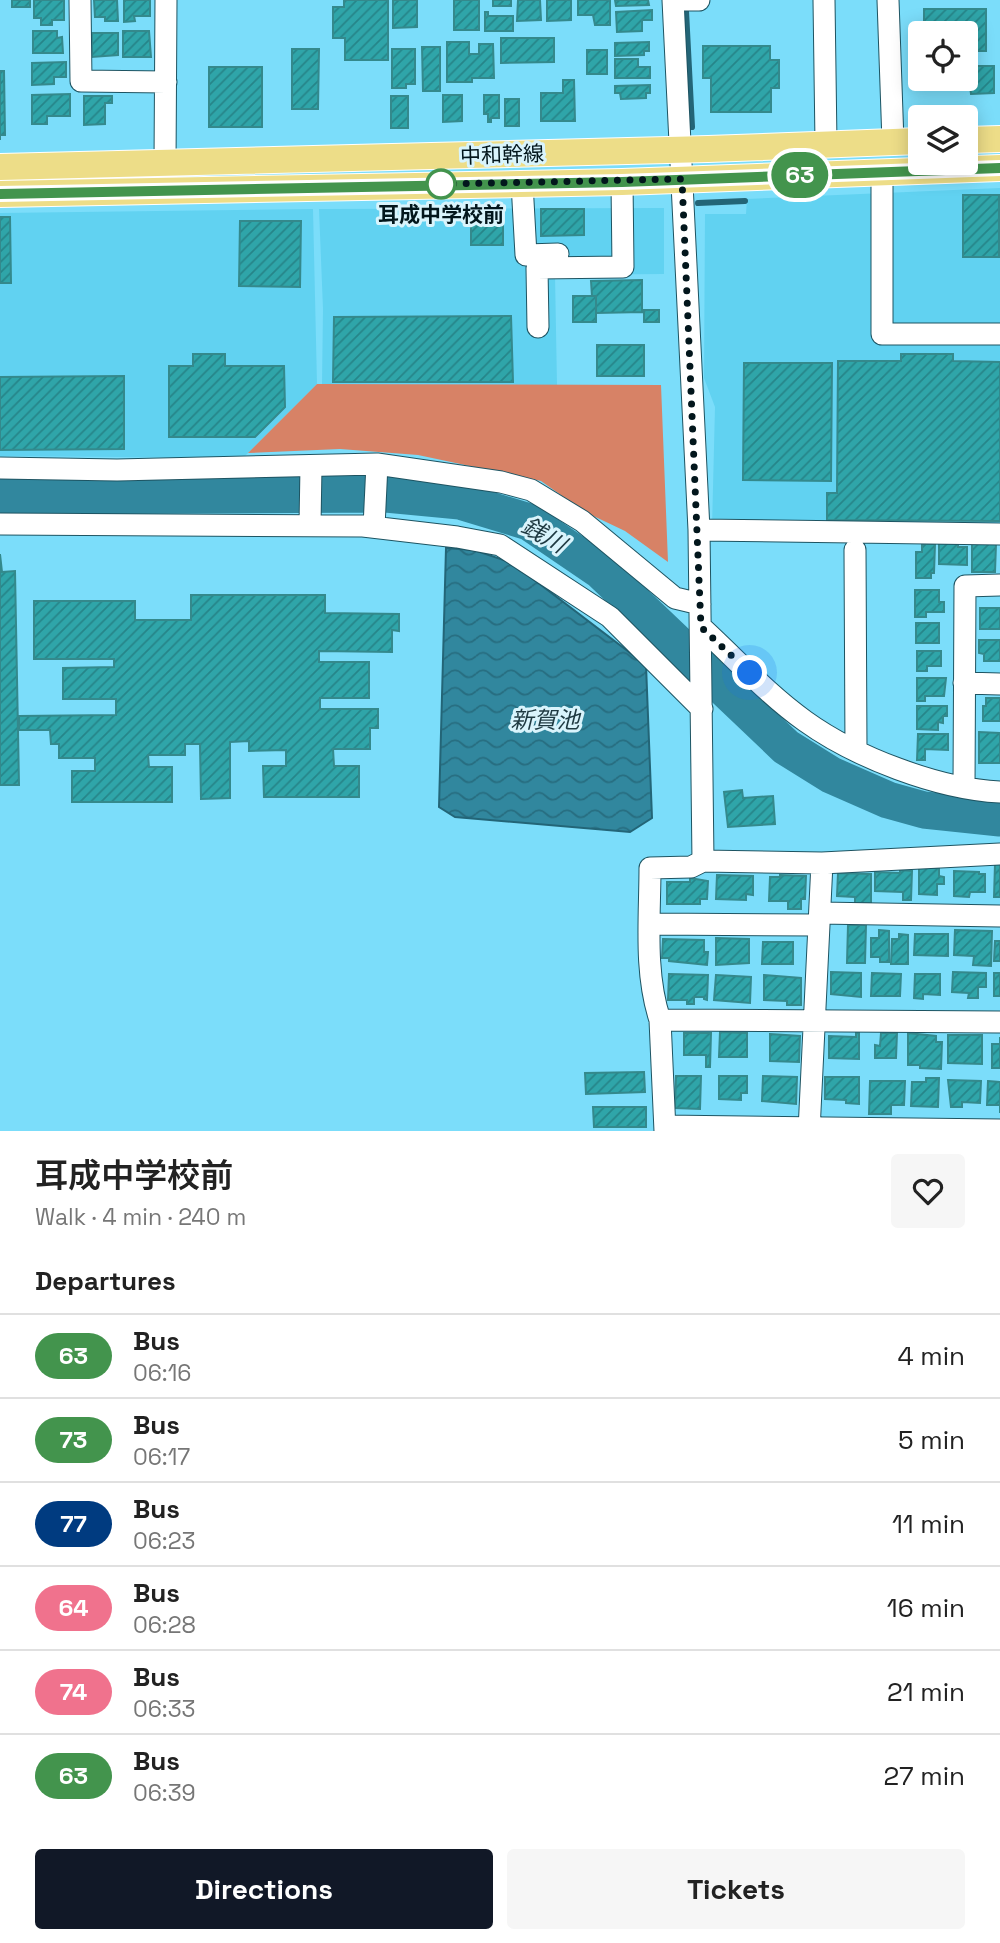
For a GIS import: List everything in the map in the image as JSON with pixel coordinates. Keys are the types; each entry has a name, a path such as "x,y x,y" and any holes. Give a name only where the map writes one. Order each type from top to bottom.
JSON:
{"main road":[{"path":"978,140 1000,139"},
{"name":"中和幹線","path":"0,167 680,150 908,141"},
{"name":"中和幹線","path":"0,194 622,182 1000,168"}],"street":[{"path":"80,0 81,81 166,82"},
{"path":"165,164 166,0"},
{"path":"699,0 673,0 699,530 703,861"},
{"path":"824,0 826,143"},
{"path":"888,0 893,142"},
{"path":"882,172 881,334 1000,334"},
{"path":"538,327 537,268 623,267 622,182"},
{"path":"522,183 526,254 623,252"},
{"path":"0,468 117,470 311,466 501,482 531,490 582,521 675,598 700,604"},
{"path":"310,525 311,466"},
{"path":"375,521 376,470"},
{"path":"0,524 310,525 375,521 500,545 610,617 702,699"},
{"path":"699,530 1000,534"},
{"path":"855,550 856,750"},
{"path":"964,787 965,586 1000,585"},
{"path":"701,632 805,721 856,750 905,773 964,787 1000,792"},
{"path":"964,683 1000,684"},
{"path":"1000,853 822,863 703,861 691,867 650,867 652,984 660,1020 665,1128 1000,1130"},
{"path":"809,1129 822,863"},
{"path":"650,924 1000,916"},
{"path":"660,1020 1000,1022"}],"shaded area":[{"path":"1000,188 1000,529 712,528 715,407 704,378 705,214 746,214 747,199"},
{"path":"664,208 664,274 555,275 557,385 322,384 323,309 319,209"},
{"path":"313,209 317,384 243,458 0,456 0,213"},
{"path":"317,384 661,385 668,562 625,531 585,512 541,481 418,455 340,449 248,453"}],"water":[{"name":"新賀池","path":"446,548 474,550 512,563 646,665 652,818 630,832 455,817 439,807"}],"building":[{"path":"12,0 30,0 30,7 12,7"},
{"path":"34,0 64,0 64,20 52,20 52,25 41,25 41,18 34,18"},
{"path":"94,0 117,0 118,21 105,21 105,17 95,17"},
{"path":"124,0 150,0 150,16 134,16 135,21 124,22"},
{"path":"344,0 388,0 388,60 345,60 345,38 333,38 333,7 344,7"},
{"path":"393,0 417,0 417,27 393,28"},
{"path":"454,0 479,0 479,30 454,30"},
{"path":"493,0 511,0 511,6 493,6"},
{"path":"518,0 540,0 541,20 517,21"},
{"path":"547,0 571,0 571,20 547,21"},
{"path":"578,0 610,0 610,25 595,25 593,15 578,15"},
{"path":"615,0 648,0 649,5 616,6"},
{"path":"924,9 986,9 986,51 978,51 978,21 924,21"},
{"path":"652,10 652,20 642,20 642,31 617,32 616,12"},
{"path":"485,12 488,12 488,16 513,16 513,31 485,31"},
{"path":"33,31 57,31 57,38 62,37 63,53 33,53"},
{"path":"123,31 149,31 151,57 123,57"},
{"path":"92,33 118,33 118,55 92,57"},
{"path":"501,38 554,38 554,62 501,63"},
{"path":"447,42 469,42 469,54 479,54 479,44 493,44 494,78 472,78 472,82 447,82"},
{"path":"649,42 649,51 644,51 644,55 615,56 615,43"},
{"path":"703,46 770,46 770,60 779,60 779,88 771,88 771,112 711,112 711,78 703,78"},
{"path":"422,47 440,47 440,91 423,91"},
{"path":"292,49 319,49 318,109 292,109"},
{"path":"392,49 415,49 415,84 406,84 406,88 392,88"},
{"path":"587,50 607,50 607,74 587,74"},
{"path":"615,59 638,59 638,67 650,67 650,78 615,78"},
{"path":"66,62 66,77 54,77 54,84 32,85 32,63"},
{"path":"978,66 994,66 994,93 971,94 971,91 978,91"},
{"path":"209,67 262,67 262,127 209,127"},
{"path":"0,71 4,71 5,135 0,135"},
{"path":"563,80 574,80 575,121 541,121 541,93 563,93"},
{"path":"650,85 650,93 646,93 646,98 621,99 620,93 615,93 615,86"},
{"path":"70,94 70,116 47,116 47,124 32,124 32,95"},
{"path":"443,95 462,95 462,121 443,122"},
{"path":"484,95 499,95 499,118 491,118 491,122 488,122 488,114 484,114"},
{"path":"84,96 112,96 112,103 105,103 105,124 84,125"},
{"path":"391,96 408,96 408,128 391,128"},
{"path":"505,99 519,99 519,126 505,126"},
{"path":"963,195 999,195 999,257 963,257"},
{"path":"471,209 503,209 503,245 471,245"},
{"path":"541,209 584,209 584,235 541,236"},
{"path":"0,217 10,217 11,283 0,283"},
{"path":"240,221 301,221 300,287 239,286"},
{"path":"642,280 642,312 596,313 596,296 592,296 591,281"},
{"path":"573,296 596,296 596,322 573,322"},
{"path":"644,310 659,310 659,322 644,322"},
{"path":"511,316 513,382 333,382 334,317"},
{"path":"597,345 644,345 644,376 597,376"},
{"path":"193,354 225,354 225,366 284,366 285,407 255,437 169,437 169,366 193,366"},
{"path":"901,354 953,354 953,361 1000,362 1000,521 827,520 827,493 837,493 838,361 901,361"},
{"path":"744,363 832,363 831,481 743,480"},
{"path":"124,376 124,449 0,450 0,377"},
{"path":"939,543 958,543 958,547 967,547 967,565 939,564"},
{"path":"922,544 935,544 934,573 931,573 931,578 916,578 916,552 922,552"},
{"path":"972,544 996,544 995,572 972,572"},
{"path":"0,554 2,572 15,571 19,785 0,785"},
{"path":"915,590 939,590 939,602 944,602 944,612 926,612 926,617 915,617"},
{"path":"191,595 325,595 325,613 399,614 399,631 392,630 392,652 319,651 319,662 369,662 369,698 320,698 320,709 378,709 378,728 370,728 370,749 333,749 334,766 359,766 359,797 264,797 263,766 286,766 286,750 249,751 249,741 230,742 230,798 201,799 200,744 185,744 185,755 148,755 149,767 172,767 172,802 72,802 72,771 95,771 95,758 59,758 59,744 51,744 50,730 19,730 19,716 116,715 116,699 63,699 63,668 114,667 114,659 34,659 34,601 135,601 135,620 191,620"},
{"path":"980,608 1000,608 1000,629 980,629"},
{"path":"916,623 939,623 939,643 916,643"},
{"path":"979,640 1000,640 1000,661 984,661 984,654 979,653"},
{"path":"917,651 941,651 941,666 927,666 927,671 917,671"},
{"path":"917,678 946,678 944,696 925,696 925,701 917,701"},
{"path":"986,698 1000,698 1000,721 983,721"},
{"path":"917,706 947,706 947,716 943,716 943,723 938,722 938,730 917,729"},
{"path":"979,732 1000,733 1000,763 979,763"},
{"path":"918,734 948,734 948,750 925,749 925,760 917,760"},
{"path":"742,790 743,798 773,796 775,824 728,827 724,792"},
{"path":"995,864 1000,864 1000,897 994,897"},
{"path":"919,868 939,868 939,876 944,877 944,884 937,884 937,895 919,894"},
{"path":"900,870 912,871 911,900 903,900 903,892 875,891 875,872 900,873"},
{"path":"954,871 985,874 985,892 970,892 969,897 954,896"},
{"path":"838,873 871,874 871,903 855,903 855,897 837,896"},
{"path":"717,875 753,876 753,895 746,894 746,900 716,899"},
{"path":"806,876 805,899 801,899 801,909 788,909 788,901 769,901 770,877"},
{"path":"690,878 708,881 707,899 700,899 700,904 667,904 667,882 690,882"},
{"path":"848,925 866,925 865,963 847,963"},
{"path":"879,930 889,931 889,962 880,962 880,957 871,957 871,938 879,938"},
{"path":"955,930 992,931 991,966 973,965 974,956 954,955"},
{"path":"899,934 908,935 908,964 891,964 892,939 899,939"},
{"path":"915,934 948,934 948,956 914,955"},
{"path":"716,938 749,939 749,963 716,965"},
{"path":"663,939 704,940 704,952 708,952 707,965 662,958"},
{"path":"995,941 1000,941 1000,961 994,961"},
{"path":"763,942 793,942 793,964 762,964"},
{"path":"831,972 861,973 861,997 831,994"},
{"path":"953,972 986,973 986,987 978,987 978,998 968,998 969,993 952,992"},
{"path":"872,973 901,974 900,996 871,996"},
{"path":"994,973 1000,973 1000,996 994,996"},
{"path":"669,974 708,975 707,1000 704,997 694,997 694,1004 687,1004 687,1000 668,1000"},
{"path":"915,974 940,974 940,995 923,994 923,999 914,998"},
{"path":"716,975 751,977 750,1003 714,1000"},
{"path":"764,975 801,978 801,1005 764,1000"},
{"path":"720,1032 747,1033 747,1057 719,1057"},
{"path":"856,1032 859,1032 859,1059 829,1058 829,1036 856,1037"},
{"path":"684,1033 711,1033 710,1067 706,1067 706,1055 684,1055"},
{"path":"881,1033 897,1033 896,1058 875,1058 875,1045 880,1046"},
{"path":"908,1033 936,1036 936,1042 942,1042 941,1069 908,1065"},
{"path":"770,1034 800,1036 799,1062 770,1061"},
{"path":"948,1035 982,1035 982,1064 948,1063"},
{"path":"992,1044 1000,1044 1000,1068 992,1068"},
{"path":"644,1072 645,1092 586,1094 585,1073"},
{"path":"676,1076 701,1076 700,1109 675,1108"},
{"path":"719,1076 747,1076 747,1093 741,1093 741,1100 719,1099"},
{"path":"763,1076 797,1077 796,1104 762,1101"},
{"path":"825,1077 859,1077 859,1104 825,1099"},
{"path":"926,1078 939,1078 938,1107 911,1106 912,1082 926,1082"},
{"path":"948,1080 981,1081 980,1103 962,1102 962,1107 951,1107"},
{"path":"870,1081 905,1081 904,1105 891,1105 891,1114 869,1114"},
{"path":"988,1081 1000,1082 1000,1105 987,1105"},
{"path":"593,1107 646,1107 646,1127 594,1127"}],"waterway":[{"path":"686,11 692,127"},
{"path":"698,203 745,201"},
{"name":"銭川","path":"0,496 386,494 460,501 529,522 601,571 786,747 831,775 888,800 924,810 1000,818"},
{"path":"713,663 715,679"}],"bus line":[{"name":"63","path":"0,194 622,182 1000,168"}],"place":[{"name":"耳成中学校前","path":"441,184"}],"route":[{"path":"441,184 682,179 699,530 701,627 750,673"}]}
